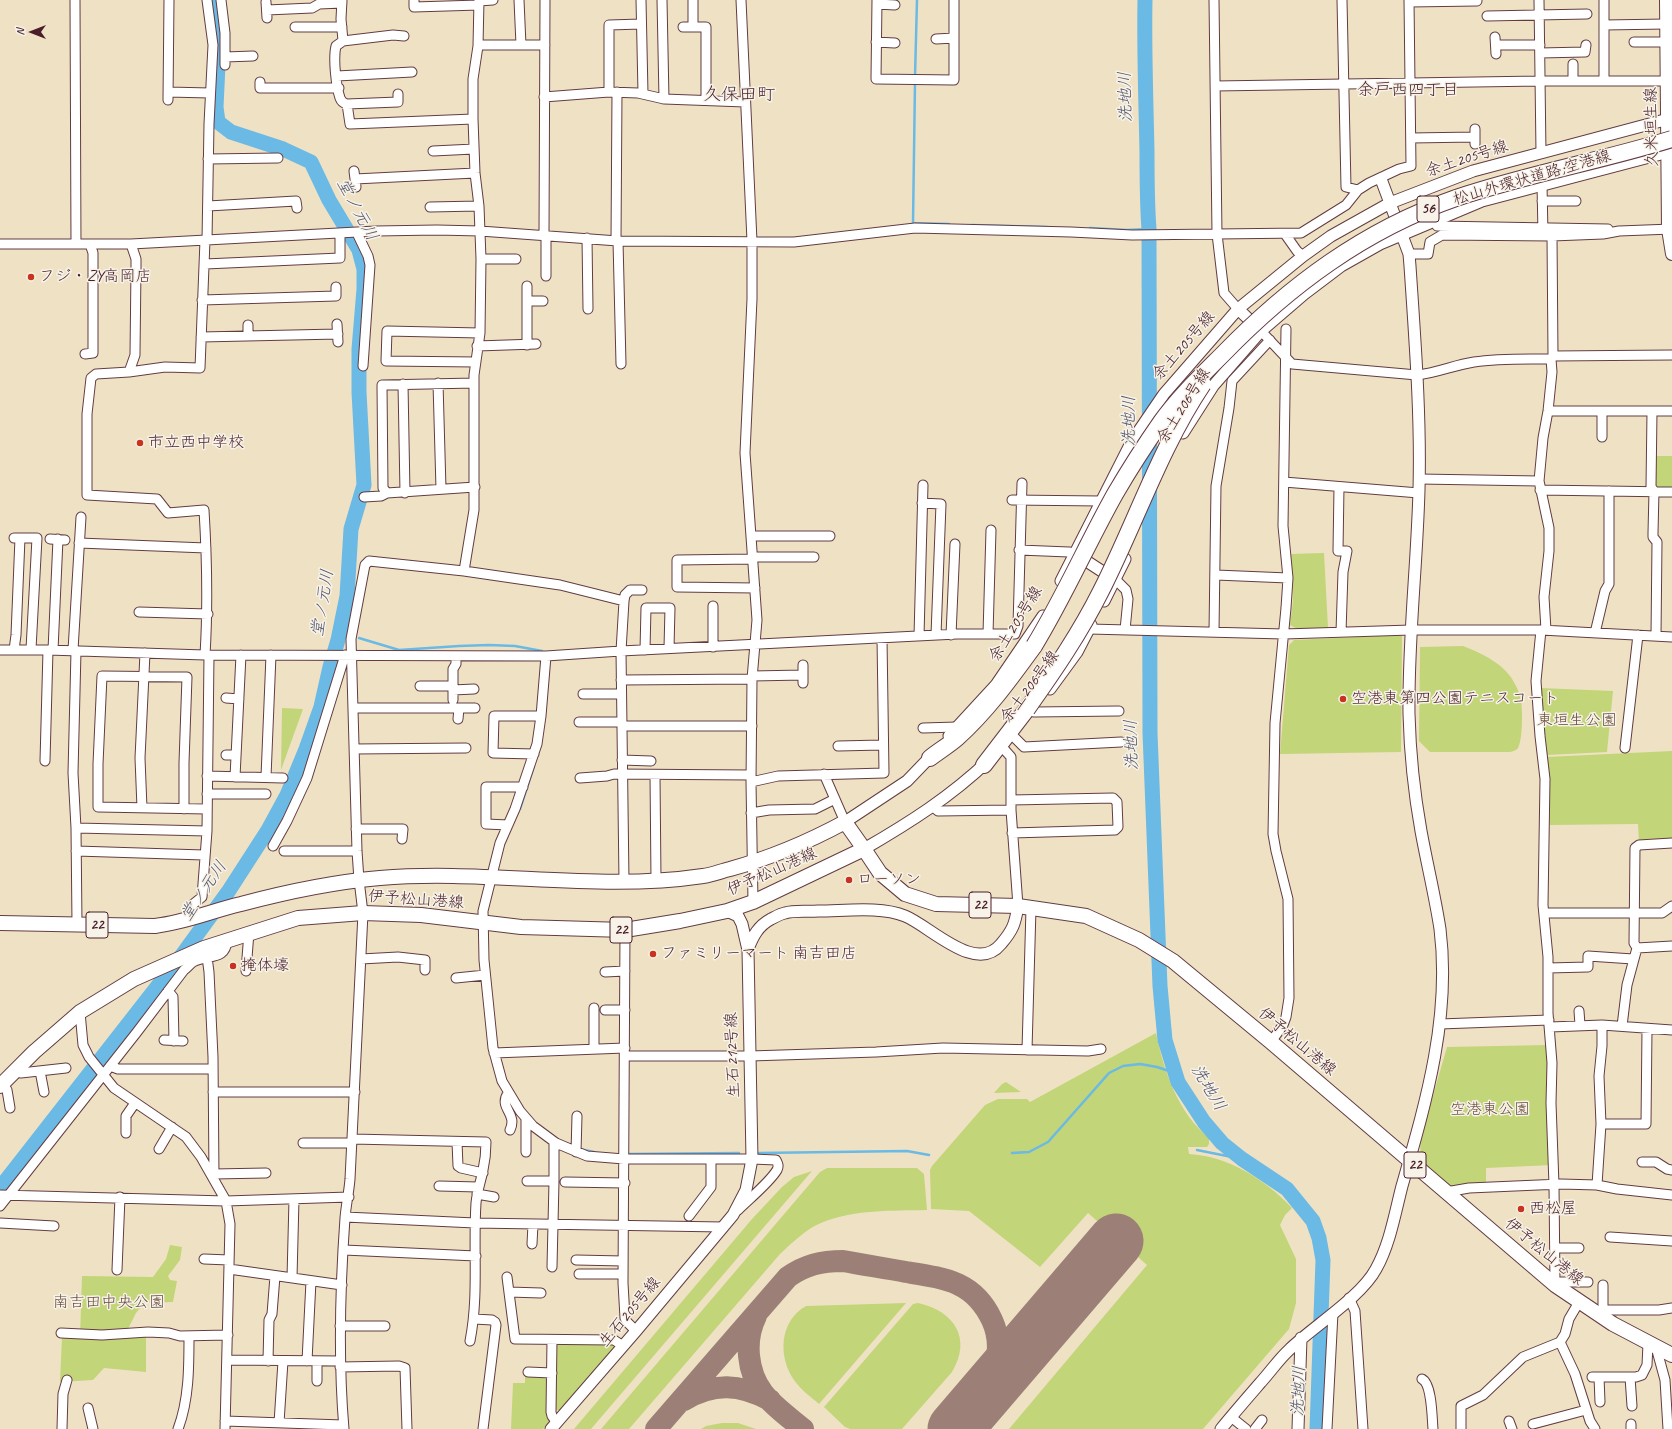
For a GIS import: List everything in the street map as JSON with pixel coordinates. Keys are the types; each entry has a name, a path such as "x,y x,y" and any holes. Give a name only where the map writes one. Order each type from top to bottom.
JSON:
{"highway":[{"name":"松山外環状道路;空港線","path":"1222,354 1264,313 1294,287 1327,263 1393,225 1454,199 1489,188 1671,148"},
{"path":"930,758 956,738 983,712 1008,682 1034,646 1054,613 1115,494 1162,421 1184,392 1222,354"},
{"path":"984,765 1030,711 1079,632 1101,590 1163,455 1192,401 1222,354"}],"main road":[{"name":"久米垣生線","path":"1666,0 1670,81 1670,229 1672,254"},
{"name":"伊予松山港線","path":"0,923 155,926 174,924 239,904 358,880 425,876 491,876 577,882 656,880 704,876 753,862 816,837 845,822 880,874 905,894 936,904 1024,907 1086,916 1145,943 1170,958 1555,1283 1579,1302 1600,1312 1652,1346 1672,1356"},
{"name":"伊予松山港線","path":"1,1085 52,1035 80,1012 106,995 152,970 206,953 227,940 249,932 298,918 363,913 421,915 521,927 625,930 680,921 727,911 753,902 864,849"}],"street":[{"path":"75,0 76,244"},
{"path":"169,0 168,96 210,93"},
{"path":"193,919 192,905 202,897 204,888 204,855 207,809 208,614 204,510 168,513 157,499 87,495 87,414 91,378 96,374 129,372 165,367 200,368 202,300 208,206 210,93 213,45 207,0"},
{"path":"221,0 227,16 225,33 225,61 253,56"},
{"path":"414,0 414,7 493,0"},
{"path":"519,0 521,45"},
{"path":"545,0 544,97 546,276"},
{"path":"641,0 643,93"},
{"path":"662,0 664,99"},
{"path":"693,0 688,27 706,27 706,100"},
{"path":"741,0 752,241 752,299 745,453 757,620 752,677 751,778 753,902"},
{"path":"895,4 877,2 876,79 954,80 954,0"},
{"path":"1214,0 1217,234 1224,293 1292,364 1417,375 1432,374 1473,362 1498,359 1672,355"},
{"path":"1342,0 1346,187 1358,190"},
{"path":"1539,0 1542,201 1546,234 1552,372 1539,481 1549,528 1549,551 1544,597 1544,630 1536,681 1545,779 1544,913 1552,1064 1551,1103 1555,1283 1588,1282"},
{"path":"1604,0 1604,80"},
{"path":"0,244 131,244 437,230 480,231 617,241 806,241 915,228 1134,236 1301,233 1346,205 1358,190 1399,169 1411,166 1409,1 1476,1"},
{"path":"267,10 312,8 319,4 342,2 343,42"},
{"path":"464,571 474,510 474,383 480,333 481,259 473,119 473,79 478,45 479,2"},
{"path":"1487,16 1497,19 1539,15 1587,14"},
{"path":"621,364 613,92 609,25 641,24"},
{"path":"1604,25 1666,24"},
{"path":"295,27 342,27"},
{"path":"404,36 393,35 343,42 336,46 335,50 340,99 346,104 350,124 473,119"},
{"path":"936,38 954,38"},
{"path":"876,42 895,43"},
{"path":"1634,42 1667,42"},
{"path":"478,45 545,46"},
{"path":"1495,45 1585,52 1586,45"},
{"path":"1573,64 1573,81"},
{"path":"337,76 412,72"},
{"path":"1215,86 1604,80 1670,81"},
{"path":"260,82 260,88 339,88"},
{"path":"544,97 613,92 643,93 664,99 745,102"},
{"path":"346,104 398,102 398,94"},
{"name":"余土205号線","path":"845,822 906,781 930,758 996,685 1045,613 1100,501 1136,435 1164,394 1238,309 1303,256 1331,236 1390,203 1473,171 1670,119"},
{"path":"423,121 423,131"},
{"path":"1411,138 1475,137"},
{"name":"余土206号線","path":"864,849 933,807 984,765 1003,748 1013,736 1030,711 1077,652 1116,580 1163,472 1190,421 1212,386 1261,331 1304,294 1341,266 1380,244 1482,201 1671,148"},
{"path":"433,151 474,149"},
{"path":"208,159 278,158"},
{"path":"355,179 392,181 430,171 475,173"},
{"path":"1221,1429 1286,1353 1369,1281 1377,1268 1390,1232 1409,1160 1433,1066 1440,1024 1443,979 1440,932 1421,833 1412,774 1409,683 1419,479 1417,375 1409,254 1381,178"},
{"path":"208,206 296,201 297,208"},
{"path":"1542,201 1576,201"},
{"path":"430,207 479,206"},
{"path":"1437,226 1546,234"},
{"path":"1409,254 1428,254 1430,242 1442,235 1603,234 1670,229"},
{"path":"357,233 368,256 370,265 363,366"},
{"path":"205,264 340,258 340,234"},
{"path":"1285,234 1297,251 1303,256"},
{"path":"587,238 588,308"},
{"path":"85,354 93,353 93,253 90,244"},
{"path":"129,372 135,355 136,259 131,244"},
{"path":"481,259 516,259"},
{"path":"478,346 531,345 527,286"},
{"path":"202,300 243,295 291,294 336,296 336,287"},
{"path":"527,301 543,301"},
{"path":"248,325 248,336"},
{"path":"1271,1042 1283,1025 1289,998 1288,899 1273,834 1275,723 1288,578 1283,526 1286,329"},
{"path":"201,337 248,336 290,330 338,333"},
{"path":"476,362 386,361 387,331 480,333"},
{"path":"1214,632 1216,575 1216,486 1230,408 1232,381 1270,340"},
{"path":"438,383 441,489"},
{"path":"387,494 383,488 382,384 474,383"},
{"path":"403,384 405,493"},
{"path":"1548,411 1672,411"},
{"path":"1602,412 1602,437"},
{"path":"1652,412 1651,487 1654,491 1653,537 1657,542 1656,636"},
{"path":"1419,479 1539,481"},
{"path":"1284,482 1419,493"},
{"path":"0,650 30,649 207,655 546,656 669,648 936,636 951,634 1014,634 1018,626 1017,500 1022,483"},
{"path":"919,636 916,600 917,550 919,504 923,485"},
{"path":"364,497 475,487"},
{"path":"1339,487 1338,551 1347,551 1343,572 1341,632"},
{"path":"1540,490 1672,492"},
{"path":"1596,633 1605,591 1609,584 1609,491"},
{"path":"1017,500 1060,497 1100,501"},
{"path":"919,504 941,504 936,636"},
{"path":"77,924 76,828 73,773 74,651 81,517"},
{"path":"988,634 985,589 986,543 991,530"},
{"path":"751,536 827,539"},
{"path":"14,650 17,538 37,538 30,649"},
{"path":"45,761 50,650 58,540"},
{"path":"79,543 206,548"},
{"path":"951,634 954,544"},
{"path":"1017,545 1075,553 1116,580 1126,590 1128,599 1125,630"},
{"path":"755,588 677,587 677,560 814,557"},
{"path":"274,846 307,778 351,639 365,565 369,561 464,571 560,585 624,601"},
{"path":"1216,575 1288,578"},
{"path":"624,881 621,651 624,601 625,595 630,590 642,590"},
{"path":"712,646 713,606"},
{"path":"645,650 646,608 670,608 669,648"},
{"path":"139,612 208,614"},
{"path":"1089,629 1284,634 1411,630 1544,630 1672,637"},
{"path":"1625,748 1638,635"},
{"path":"585,775 622,774 751,778 824,774 884,773 882,745 882,638"},
{"path":"142,808 140,758 145,653"},
{"path":"236,777 241,655"},
{"path":"266,777 271,655"},
{"path":"80,1012 83,1045 89,1057 102,1074 114,1088 186,1137 214,1176 226,1201 230,1224 225,1425 279,1423 344,1427 340,1364 340,1326 345,1217 349,1197 355,1092 363,913 358,880 353,708 346,655"},
{"path":"453,700 453,669 456,664 456,656"},
{"path":"546,656 541,716 534,754 523,788 500,843 483,911 485,975 502,1081 508,1093 526,1118 540,1132 554,1142 576,1152 597,1157 624,1159 776,1160 778,1169 733,1215"},
{"path":"621,680 752,677 803,674"},
{"path":"184,809 187,677 102,676 98,764 98,807 184,809 207,809"},
{"path":"420,686 474,689"},
{"path":"583,694 621,694"},
{"path":"226,698 239,699"},
{"path":"353,708 392,712 427,712 459,708 475,708"},
{"path":"458,719 459,708"},
{"path":"1030,711 1113,708"},
{"path":"534,754 493,753 494,716 541,716"},
{"path":"579,722 752,726"},
{"path":"924,728 957,727"},
{"path":"1013,736 1024,747 1121,742"},
{"path":"838,746 882,745"},
{"path":"354,749 400,753 444,752 466,748"},
{"path":"1003,748 1011,757 1012,833 1024,907 1027,1050"},
{"path":"226,755 236,755"},
{"path":"622,760 651,761"},
{"path":"824,774 845,822"},
{"path":"654,775 656,880"},
{"path":"207,776 283,778"},
{"path":"508,825 486,824 486,788 523,788"},
{"path":"207,794 266,794"},
{"path":"1011,800 1113,798 1117,802 1118,815 1118,827 1115,830 1012,833"},
{"path":"752,813 769,810 815,809 835,799"},
{"path":"933,807 938,811 1011,810"},
{"path":"76,828 206,831"},
{"path":"356,829 403,829 402,840"},
{"path":"1622,1026 1628,984 1637,948 1634,943 1635,848 1640,845 1672,843"},
{"path":"76,851 204,855"},
{"path":"284,851 357,851"},
{"path":"1544,913 1662,912 1672,906"},
{"path":"748,950 752,938 759,926 772,918 785,913 864,910 884,911 904,915 920,923 950,944 967,952 983,954 998,948 1011,932 1024,907"},
{"path":"727,911 738,916 742,924 748,950"},
{"path":"625,930 625,1183 623,1274 625,1318 626,1322 636,1331"},
{"path":"246,971 249,932"},
{"path":"1637,948 1672,946"},
{"name":"生石212号線","path":"733,1215 746,1190 752,1159 748,950"},
{"path":"0,1206 4,1195 110,1066 184,970 206,953 209,972 213,1069 214,1176"},
{"path":"1548,968 1588,967 1588,956 1634,959"},
{"path":"361,959 398,957 425,960 425,970"},
{"path":"605,972 625,971"},
{"path":"456,978 485,975"},
{"path":"164,1040 179,1041 173,997 168,991"},
{"path":"594,1008 594,1049"},
{"path":"605,1010 625,1010"},
{"path":"1579,1011 1580,1025"},
{"path":"1440,1024 1602,1025 1672,1030"},
{"path":"1597,1185 1600,1124 1599,1076 1602,1046 1602,1025"},
{"path":"1600,1124 1646,1124 1647,1029"},
{"path":"497,1053 594,1049 625,1052 750,1056 876,1052 943,1048 1088,1051 1101,1049"},
{"path":"110,1066 118,1069 213,1069"},
{"path":"17,1069 21,1073 66,1068"},
{"path":"40,1071 44,1092"},
{"path":"1,1085 7,1090 10,1108"},
{"path":"213,1092 355,1092"},
{"path":"508,1093 504,1102 512,1118 513,1125 510,1130"},
{"path":"126,1133 126,1116 135,1103"},
{"path":"576,1152 577,1116"},
{"path":"526,1118 526,1152"},
{"path":"159,1149 172,1127"},
{"path":"303,1143 352,1141 486,1142 478,1190 475,1223 476,1256 474,1319 470,1341"},
{"path":"457,1142 456,1162 458,1166 482,1173"},
{"path":"552,1267 554,1142"},
{"path":"689,1216 711,1187 711,1159"},
{"path":"1642,1162 1656,1162 1667,1169 1672,1170"},
{"path":"214,1176 266,1173"},
{"path":"527,1181 554,1181"},
{"path":"565,1182 625,1183"},
{"path":"1446,1192 1469,1188 1597,1185 1617,1189 1672,1194"},
{"path":"439,1186 478,1190 494,1197"},
{"path":"4,1195 226,1201 349,1197"},
{"path":"118,1270 120,1197"},
{"path":"292,1278 294,1199"},
{"name":"生石205号線","path":"554,1426 733,1215"},
{"path":"345,1217 475,1223 723,1227"},
{"path":"0,1223 54,1226"},
{"path":"532,1244 533,1224"},
{"path":"1614,1239 1672,1241"},
{"path":"1555,1248 1578,1248"},
{"path":"344,1250 476,1256"},
{"path":"204,1259 275,1276 342,1285"},
{"path":"576,1260 623,1261"},
{"path":"579,1274 623,1274"},
{"path":"268,1360 269,1320 272,1314 275,1276"},
{"path":"507,1277 515,1339 614,1340 623,1346"},
{"path":"307,1361 311,1281"},
{"path":"1603,1285 1600,1312 1659,1310 1672,1308"},
{"path":"509,1292 541,1292"},
{"path":"1349,1298 1355,1311 1363,1429"},
{"path":"1461,1429 1462,1406 1483,1395 1523,1357 1560,1342 1565,1334 1569,1319 1579,1302"},
{"path":"1327,1429 1330,1315"},
{"path":"474,1319 492,1320 496,1325 483,1429"},
{"path":"340,1326 385,1326"},
{"path":"61,1333 102,1335 148,1332 189,1336 228,1335"},
{"path":"1298,1429 1305,1335"},
{"path":"178,1429 182,1417 188,1379 189,1336"},
{"path":"552,1340 551,1412 554,1419 554,1426"},
{"path":"1560,1342 1575,1374 1593,1429"},
{"path":"1600,1402 1596,1377 1630,1377 1642,1375 1645,1371 1652,1346"},
{"path":"1652,1346 1665,1380 1668,1429"},
{"path":"227,1360 317,1361 340,1364 399,1366 405,1368 407,1429"},
{"path":"279,1423 282,1361"},
{"path":"317,1361 317,1381"},
{"path":"528,1372 552,1373"},
{"path":"1630,1377 1632,1406"},
{"path":"1422,1379 1427,1384 1431,1400 1433,1429"},
{"path":"62,1429 63,1394 67,1380"},
{"path":"88,1408 93,1429"},
{"path":"1533,1424 1586,1410"},
{"path":"1231,1417 1246,1429"},
{"path":"1254,1429 1262,1420"}],"green space":[{"path":"1654,456 1672,456 1672,490 1655,490"},
{"path":"1324,553 1328,628 1299,630 1290,625 1293,600 1291,554"},
{"name":"空港東第四公園テニスコート","path":"1402,636 1401,752 1280,754 1289,645 1294,640"},
{"path":"1463,646 1482,654 1501,666 1516,686 1520,695 1522,706 1522,722 1520,744 1515,750 1510,752 1430,752 1419,741 1420,647"},
{"name":"東垣生公園","path":"1540,688 1613,691 1607,752 1547,755"},
{"path":"282,708 303,709 281,770"},
{"path":"1672,751 1672,842 1639,843 1638,824 1550,825 1550,782 1546,757"},
{"path":"1156,1033 1163,1062 1181,1104 1198,1128 1209,1138 1209,1144 1207,1147 1188,1147 1189,1154 1218,1159 1245,1171 1270,1188 1292,1208 1285,1215 1280,1225 1296,1259 1296,1303 1289,1329 1203,1429 1009,1429 1147,1265 1088,1213 1040,1267 969,1211 931,1209 930,1170 985,1105 998,1099 1027,1099 1030,1102"},
{"name":"空港東公園","path":"1548,1045 1552,1165 1486,1168 1486,1185 1454,1189 1421,1163 1420,1141 1447,1047"},
{"path":"1006,1082 1021,1092 994,1093 1002,1084"},
{"path":"827,1168 917,1168 924,1174 927,1210 887,1211 847,1215 834,1218 810,1229 780,1254 629,1429 601,1429 820,1172"},
{"path":"812,1171 591,1429 574,1429 752,1219 782,1187 794,1177"},
{"name":"南吉田中央公園","path":"170,1245 182,1247 180,1260 168,1276 170,1280 177,1281 173,1302 144,1303 136,1313 125,1335 146,1336 146,1372 104,1368 93,1380 60,1382 62,1337 80,1337 82,1276 153,1277 166,1259"},
{"path":"906,1303 819,1404 794,1380 785,1361 784,1340 790,1321 806,1306"},
{"path":"918,1303 931,1307 942,1313 956,1328 960,1338 960,1348 958,1360 952,1372 902,1429 850,1429 845,1427 824,1407 913,1304"},
{"path":"559,1343 612,1343 615,1346 561,1410 556,1410 555,1347"},
{"path":"525,1375 550,1375 549,1422 543,1429 511,1429 513,1383 525,1383"},
{"path":"722,1423 738,1423 756,1429 701,1429 706,1426"}],"waterway":[{"name":"堂ノ元川","path":"0,1188 185,951 228,892 268,830 287,795 321,707 338,640 347,596 351,529 364,485 359,392 359,349 364,289 364,269 359,250 329,200 311,162 283,149 231,132 218,122 216,107 219,44 213,0"},
{"path":"915,77 917,0"},
{"name":"洗地川","path":"1145,0 1145,76 1149,229 1150,733 1160,986 1165,1040 1178,1082 1204,1122 1222,1143 1242,1159 1287,1189 1313,1221 1319,1238 1323,1260 1317,1429"},
{"path":"915,82 913,223 949,224"},
{"path":"972,225 1047,227"},
{"path":"1090,228 1127,230 1149,229"},
{"path":"359,638 399,650 489,645 515,646 542,651"},
{"path":"520,809 534,766"},
{"path":"1012,1153 1029,1152 1048,1142 1109,1073 1123,1066 1140,1064 1157,1067 1175,1073"},
{"path":"580,1149 594,1152"},
{"path":"1197,1150 1242,1159"},
{"path":"759,1153 907,1151 929,1155"},
{"path":"629,1154 739,1153"}],"taxiway":[{"path":"656,1429 788,1277 801,1269 814,1264 828,1262 843,1261 933,1277 967,1289 985,1307 992,1320 998,1339 995,1367 984,1395"},
{"path":"756,1316 752,1325 749,1345 749,1356 753,1375 767,1398 803,1429"},
{"path":"684,1400 706,1390 727,1387 748,1391 770,1400"}],"runway":[{"path":"955,1429 1116,1241"}],"place":[{"name":"フジ・ZY高岡店","path":"31,277"},
{"name":"市立西中学校","path":"140,443"},
{"name":"空港東第四公園テニスコート","path":"1343,699"},
{"name":"ローソン","path":"849,880"},
{"name":"ファミリーマート 南吉田店","path":"653,954"},
{"name":"掩体壕","path":"233,966"},
{"name":"西松屋","path":"1521,1209"}],"district":[{"name":"余戸西四丁目","path":"1408,91"},
{"name":"久保田町","path":"739,95"}]}
